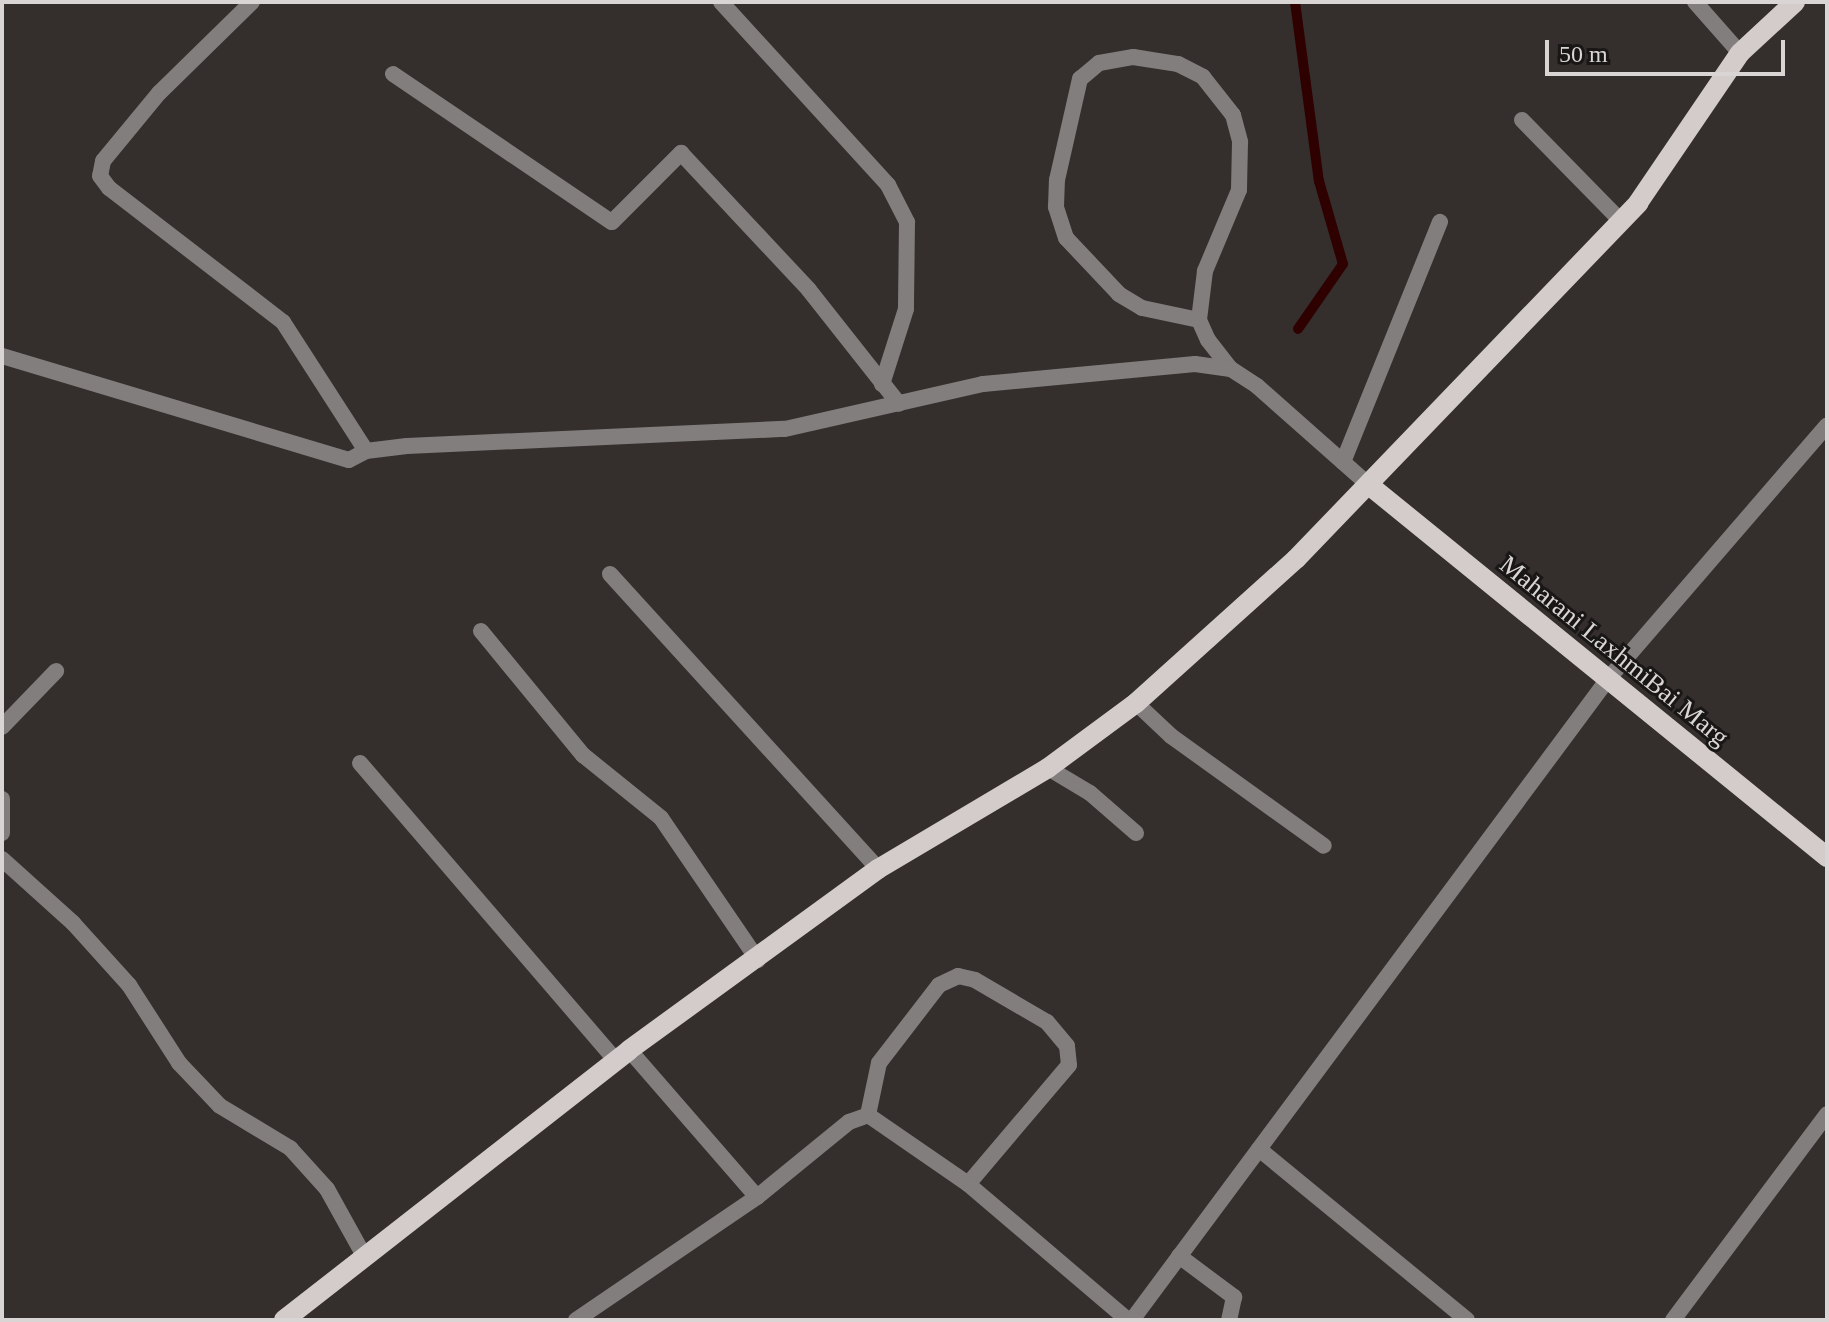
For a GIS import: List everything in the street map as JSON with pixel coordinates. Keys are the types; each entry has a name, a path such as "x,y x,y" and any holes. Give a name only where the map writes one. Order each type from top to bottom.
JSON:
{"main road":[{"path":"284,1320 363,1254 622,1055 758,960 878,869 1048,768 1136,703 1296,559 1638,203 1740,53 1795,2"},
{"name":"Maharani LaxhmiBai Marg","path":"1369,485 1827,857"}],"street":[{"path":"252,2 150,103 103,161 100,176 109,188 236,281 283,322 366,451"},
{"path":"721,2 888,185 907,222 906,309 882,384"},
{"path":"1695,2 1740,53"},
{"path":"1199,320 1142,308 1119,294 1066,238 1056,207 1057,180 1080,79 1099,63 1133,57 1178,64 1203,77 1233,115 1240,142 1239,190 1205,271 1199,320 1208,340 1231,369 1257,386 1369,485"},
{"path":"393,74 612,222 681,153 809,290 899,404"},
{"path":"1522,120 1620,220"},
{"path":"1343,462 1440,222"},
{"path":"2,356 210,416 268,440 349,460 366,451 561,436 785,429 899,404 910,397 983,384 1195,364 1231,369"},
{"path":"868,1115 968,1184 1130,1320 1608,679 1827,425"},
{"path":"610,574 878,869"},
{"path":"481,631 583,755 661,818 758,960"},
{"path":"2,727 56,671"},
{"path":"1136,703 1171,736 1324,846"},
{"path":"360,763 622,1055 757,1197"},
{"path":"1048,768 1090,793 1136,833"},
{"path":"2,799 2,833"},
{"path":"2,859 73,923 129,985 179,1063 220,1106 290,1148 327,1189 363,1254"},
{"path":"868,1115 879,1063 939,985 958,976 975,980 1047,1022 1067,1046 1069,1065 968,1184"},
{"path":"1673,1320 1827,1114"},
{"path":"576,1320 757,1197 849,1122 868,1115"},
{"path":"1259,1149 1467,1320"},
{"path":"1179,1256 1234,1297 1229,1320"}],"waterway":[{"path":"1295,2 1319,181 1343,264 1298,329"}]}
